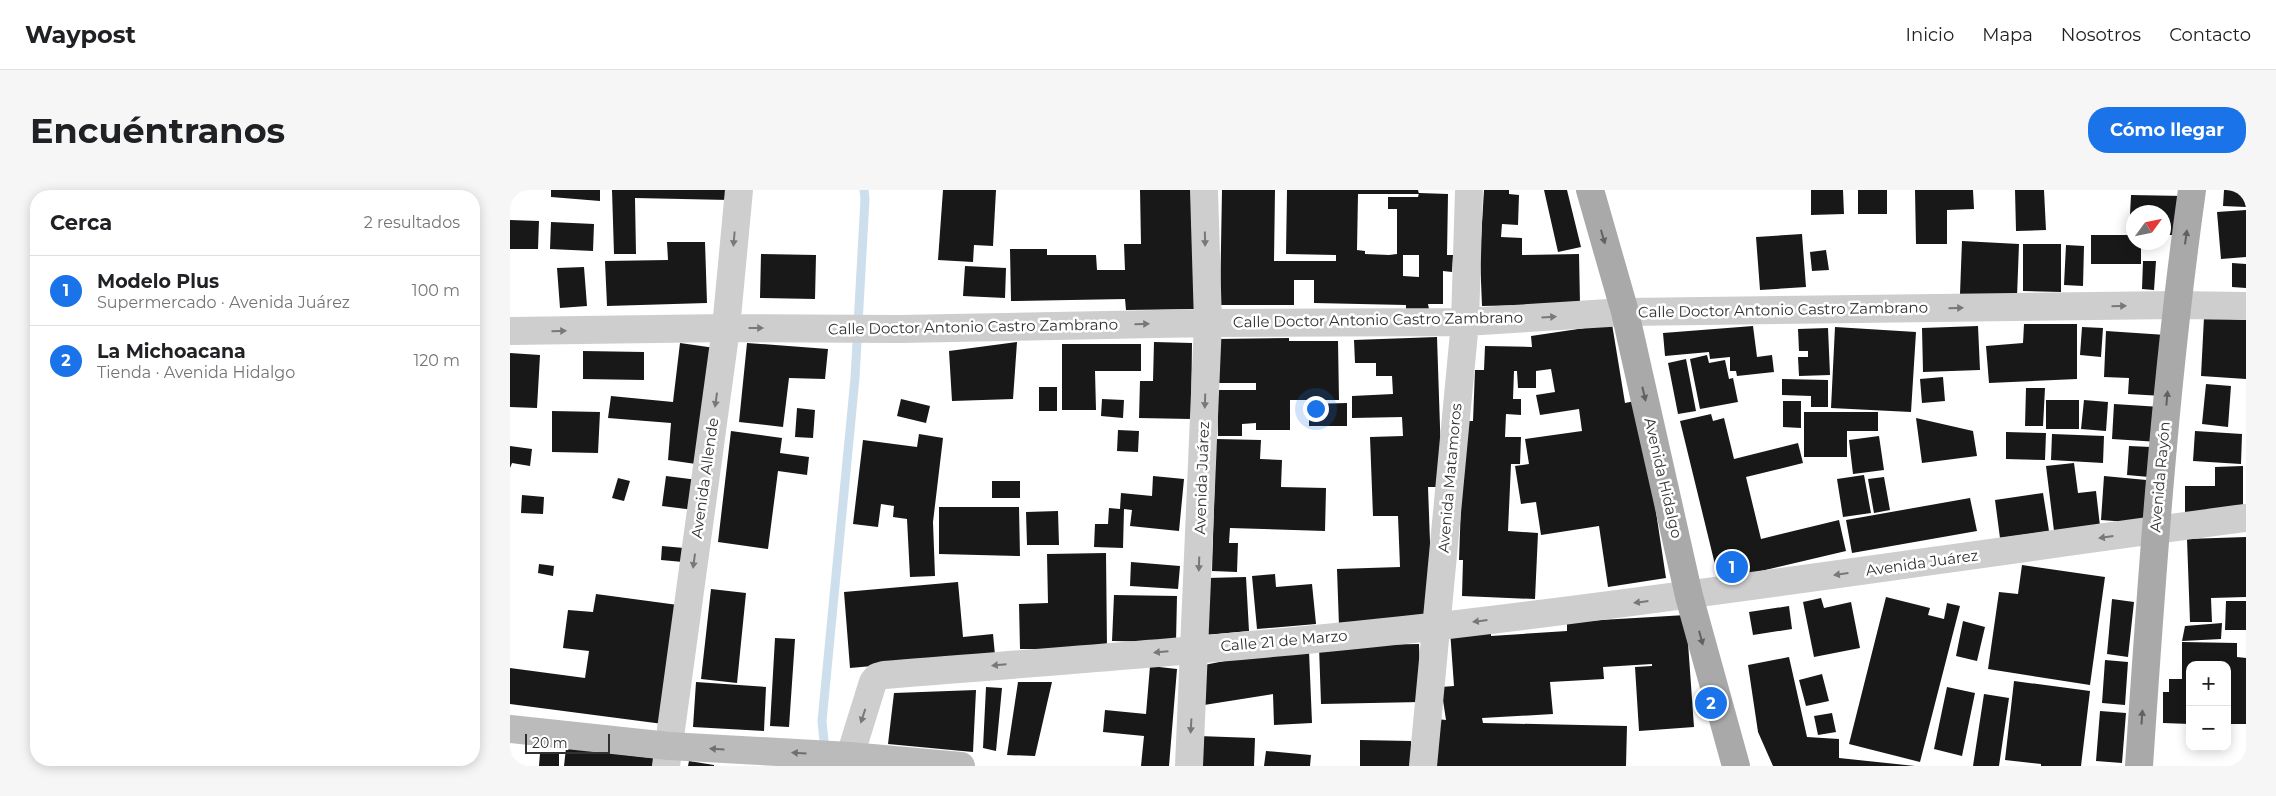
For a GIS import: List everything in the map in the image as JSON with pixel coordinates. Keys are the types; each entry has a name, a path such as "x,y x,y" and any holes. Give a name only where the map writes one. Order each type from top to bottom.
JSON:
{"main road":[{"name":"Avenida Hidalgo","path":"1590,190 1625,312 1690,596 1736,766"},
{"name":"Avenida Rayón","path":"2139,766 2154,530 2176,305 2192,190"},
{"path":"510,729 668,756 766,752 961,766"}],"street":[{"name":"Avenida Allende","path":"668,756 726,328 739,190"},
{"name":"Avenida Juárez","path":"1189,766 1208,323 1204,190"},
{"name":"Avenida Matamoros","path":"1423,766 1465,322 1469,190"},
{"name":"Calle Doctor Antonio Castro Zambrano","path":"510,331 726,328 900,329 1208,323 1465,322 1625,312 2176,305 2246,306"},
{"path":"2154,530 2246,518"},
{"name":"Avenida Juárez","path":"1690,596 2154,530"},
{"name":"Calle 21 de Marzo","path":"841,756 873,682 877,677 1436,627 1690,596"}],"building":[{"path":"551,190 600,190 600,201 551,197"},
{"path":"612,190 729,190 729,200 635,198 636,254 614,254"},
{"path":"943,190 996,190 993,246 974,245 973,262 938,260"},
{"path":"1140,190 1195,190 1198,309 1126,310 1125,299 1011,301 1010,249 1047,249 1047,255 1096,255 1097,270 1125,270 1124,244 1141,244"},
{"path":"1222,190 1275,190 1274,261 1336,261 1336,255 1286,254 1287,190 1418,190 1419,194 1448,194 1447,255 1453,255 1452,272 1443,271 1443,304 1428,304 1429,309 1406,309 1406,305 1314,303 1314,280 1294,280 1294,305 1220,305","holes":["1358,194 1419,194 1418,197 1388,197 1388,209 1397,209 1397,254 1365,254 1365,251 1357,250","1403,255 1419,255 1419,277 1403,276"]},
{"path":"1484,190 1509,190 1509,194 1519,195 1518,225 1502,224 1501,237 1522,238 1522,255 1579,254 1580,304 1482,306 1480,256"},
{"path":"1544,190 1567,190 1581,247 1558,252"},
{"path":"1811,190 1843,190 1844,214 1811,215"},
{"path":"1858,190 1887,190 1887,214 1858,214"},
{"path":"1915,190 1973,190 1974,209 1947,210 1947,244 1916,244"},
{"path":"2015,190 2044,190 2046,230 2016,231"},
{"path":"2224,190 2246,190 2246,207 2223,206"},
{"path":"2131,195 2184,196 2182,235 2171,235 2171,205 2130,205"},
{"path":"2246,210 2246,257 2221,259 2217,212"},
{"path":"510,220 539,221 538,249 510,249"},
{"path":"551,222 594,224 593,251 550,249"},
{"path":"1802,234 1806,287 1760,290 1756,237"},
{"path":"2091,235 2126,235 2126,250 2141,250 2141,264 2091,264"},
{"path":"1962,241 2019,244 2017,297 1960,294"},
{"path":"667,242 705,242 707,303 607,306 605,261 668,260"},
{"path":"2023,244 2061,244 2061,292 2023,291"},
{"path":"2066,245 2084,246 2083,286 2064,285"},
{"path":"1826,250 1829,270 1812,271 1810,252"},
{"path":"761,254 816,255 815,299 760,298"},
{"path":"2143,261 2156,261 2154,290 2142,289"},
{"path":"2232,263 2246,264 2246,288 2232,287"},
{"path":"965,266 1006,268 1005,298 963,296"},
{"path":"584,267 587,306 560,308 557,268"},
{"path":"2204,317 2246,320 2246,379 2201,376"},
{"path":"1612,324 1625,403 1635,401 1646,446 1666,578 1608,587 1599,526 1541,535 1536,502 1521,504 1515,466 1529,464 1525,439 1582,431 1579,409 1540,415 1536,395 1555,392 1551,369 1536,371 1536,388 1518,388 1517,371 1514,371 1513,399 1521,399 1521,415 1506,414 1505,437 1521,437 1520,464 1511,464 1508,531 1538,533 1535,599 1462,596 1463,560 1459,560 1464,421 1473,421 1475,370 1484,370 1485,346 1532,347 1531,336"},
{"path":"2024,324 2077,324 2077,379 1989,383 1986,346 2023,343"},
{"path":"1753,326 1757,357 1772,355 1774,372 1737,376 1736,371 1730,371 1730,357 1710,359 1709,352 1665,356 1663,333"},
{"path":"1978,326 1980,370 1923,372 1922,328"},
{"path":"1835,327 1916,332 1911,412 1831,408"},
{"path":"2082,327 2103,328 2101,357 2080,355"},
{"path":"1828,328 1830,375 1799,376 1798,357 1808,357 1808,351 1799,351 1798,329"},
{"path":"2106,331 2166,335 2163,396 2128,394 2129,378 2104,377"},
{"path":"1437,337 1442,487 1428,487 1433,624 1339,626 1337,569 1400,567 1398,516 1373,516 1370,437 1403,436 1402,417 1352,418 1352,396 1393,394 1392,376 1376,376 1376,363 1355,363 1354,340"},
{"path":"1289,338 1289,341 1338,341 1339,400 1290,400 1290,430 1256,430 1256,423 1242,424 1242,436 1218,436 1217,390 1256,390 1256,383 1217,383 1217,339"},
{"path":"1017,342 1013,399 952,401 949,351"},
{"path":"1154,342 1192,343 1191,419 1139,418 1140,381 1153,381"},
{"path":"680,343 715,348 703,465 668,460 671,423 608,418 611,396 673,402"},
{"path":"747,343 828,349 825,379 789,378 783,427 739,422"},
{"path":"1062,344 1141,344 1141,371 1095,371 1096,410 1062,410"},
{"path":"583,351 644,352 644,380 583,379"},
{"path":"510,353 540,355 537,408 510,407"},
{"path":"1707,355 1709,363 1725,360 1729,379 1733,378 1738,402 1700,409 1690,359"},
{"path":"1686,359 1696,411 1678,414 1668,363"},
{"path":"1943,377 1945,401 1922,403 1920,379"},
{"path":"1782,379 1828,380 1828,407 1811,407 1811,396 1782,395"},
{"path":"2206,384 2231,386 2228,427 2202,424"},
{"path":"1039,387 1057,387 1057,411 1039,411"},
{"path":"2026,388 2045,388 2043,426 2025,426"},
{"path":"901,399 930,406 926,423 897,416"},
{"path":"1102,399 1124,400 1123,418 1101,416"},
{"path":"2046,400 2079,400 2079,429 2046,429"},
{"path":"2084,400 2108,402 2106,431 2081,429"},
{"path":"1783,401 1801,401 1801,428 1783,427"},
{"path":"1347,403 1347,426 1309,426 1309,404"},
{"path":"2114,404 2161,407 2159,442 2112,439"},
{"path":"797,408 815,410 813,438 795,437"},
{"path":"552,411 600,412 598,453 552,452"},
{"path":"1804,412 1878,412 1878,431 1847,431 1847,457 1804,457"},
{"path":"1711,414 1713,421 1724,418 1734,459 1798,443 1803,463 1746,477 1761,539 1839,520 1846,551 1719,581 1680,421"},
{"path":"1916,418 1973,431 1977,456 1922,463"},
{"path":"1118,430 1139,431 1138,452 1117,451"},
{"path":"731,431 782,438 780,453 809,457 807,475 778,471 768,549 718,542"},
{"path":"2195,431 2242,434 2241,464 2193,461"},
{"path":"2006,432 2046,433 2045,460 2006,459"},
{"path":"919,434 943,438 933,522 935,576 910,577 907,519 893,517 894,506 881,504 878,527 853,524 863,440 917,447"},
{"path":"2052,434 2104,436 2103,463 2051,460"},
{"path":"1879,436 1884,470 1853,474 1849,440"},
{"path":"1216,439 1261,440 1260,459 1282,460 1281,487 1326,488 1325,531 1230,528 1229,543 1238,543 1237,572 1212,571"},
{"path":"510,446 532,449 530,466 512,463 510,468"},
{"path":"2129,446 2151,447 2149,477 2127,475"},
{"path":"2074,463 2078,493 2096,491 2100,526 2054,531 2046,466"},
{"path":"2243,466 2243,514 2185,514 2185,486 2215,486 2215,467"},
{"path":"1864,475 1871,513 1843,517 1837,479"},
{"path":"666,476 698,480 694,510 662,506"},
{"path":"1153,476 1184,479 1179,531 1130,526 1132,510 1124,509 1123,548 1094,547 1095,524 1108,524 1109,508 1120,509 1121,493 1152,496"},
{"path":"2104,476 2157,481 2153,524 2101,520"},
{"path":"1884,477 1890,510 1874,513 1868,479"},
{"path":"618,478 630,481 624,501 612,498"},
{"path":"992,481 1020,481 1020,498 992,498"},
{"path":"2043,493 2049,531 2000,538 1995,500"},
{"path":"522,495 544,497 543,514 521,513"},
{"path":"1970,498 1977,531 1852,553 1846,520"},
{"path":"939,507 1019,507 1020,556 939,554"},
{"path":"1058,511 1059,545 1027,545 1026,512"},
{"path":"2246,537 2246,597 2211,598 2212,622 2190,622 2187,539"},
{"path":"662,546 684,548 683,562 661,560"},
{"path":"1106,553 1107,649 1020,649 1019,604 1048,603 1047,554"},
{"path":"1131,562 1180,566 1178,589 1130,586"},
{"path":"539,564 554,566 553,576 538,573"},
{"path":"2022,565 2105,577 2090,685 1988,669 1999,592 2018,594"},
{"path":"1275,574 1276,587 1312,584 1316,624 1257,629 1252,576"},
{"path":"1246,577 1249,631 1205,635 1206,578"},
{"path":"958,582 963,637 993,634 995,655 850,668 844,592"},
{"path":"711,589 746,593 737,683 701,679"},
{"path":"596,594 678,605 663,724 510,704 510,668 585,678 589,651 563,648 568,610 593,612"},
{"path":"1114,595 1177,596 1176,642 1112,641"},
{"path":"1886,597 1930,608 1928,615 1944,619 1947,603 1960,606 1920,762 1849,744"},
{"path":"1821,598 1824,608 1851,602 1860,648 1814,657 1803,602"},
{"path":"2112,599 2134,602 2128,657 2107,654"},
{"path":"2226,601 2246,601 2246,630 2225,630"},
{"path":"1789,606 1792,629 1753,635 1749,612"},
{"path":"1686,615 1694,727 1639,731 1635,667 1652,666 1652,664 1603,667 1604,679 1550,682 1553,714 1482,718 1483,723 1627,726 1626,766 1433,766 1437,719 1446,720 1441,687 1454,686 1450,630 1491,628 1491,636 1567,631 1567,622"},
{"path":"1963,621 1985,627 1977,661 1956,656"},
{"path":"2222,623 2221,639 2182,641 2185,626"},
{"path":"775,638 795,639 789,727 770,726"},
{"path":"2182,642 2237,643 2237,657 2246,658 2246,724 2231,724 2231,661 2186,661 2186,724 2163,723 2163,692 2169,692 2169,679 2182,679"},
{"path":"1419,644 1421,702 1321,704 1319,646"},
{"path":"1309,651 1312,723 1274,725 1273,694 1204,705 1204,665 1271,652"},
{"path":"1789,657 1807,737 1839,739 1839,758 1915,766 1773,766 1758,732 1748,665"},
{"path":"2105,660 2128,662 2125,705 2102,703"},
{"path":"1150,666 1177,669 1169,766 1141,766 1144,736 1103,732 1105,710 1146,714"},
{"path":"1822,674 1829,701 1806,706 1799,680"},
{"path":"2014,681 2090,691 2081,766 2041,766 2041,764 2005,760"},
{"path":"696,682 766,687 764,731 693,727"},
{"path":"1018,682 1052,682 1035,756 1007,755"},
{"path":"986,687 1002,688 996,751 983,748"},
{"path":"1947,687 1975,693 1962,756 1934,749"},
{"path":"976,690 973,752 888,744 894,693"},
{"path":"1984,694 2009,698 1999,766 1973,766"},
{"path":"2100,711 2126,713 2122,763 2096,761"},
{"path":"1832,713 1836,732 1818,735 1814,716"},
{"path":"1198,736 1255,738 1254,766 1197,766"},
{"path":"1360,740 1411,741 1411,766 1360,766"},
{"path":"566,748 661,759 660,766 564,766"},
{"path":"1266,751 1311,755 1310,766 1264,766"},
{"path":"540,753 559,754 559,766 539,766"},
{"path":"689,761 714,765 714,766 688,766"}],"waterway":[{"path":"825,751 822,721 855,378 864,190"}],"place":[{"name":"Modelo Plus","path":"1732,567"},
{"name":"La Michoacana","path":"1711,703"}]}
